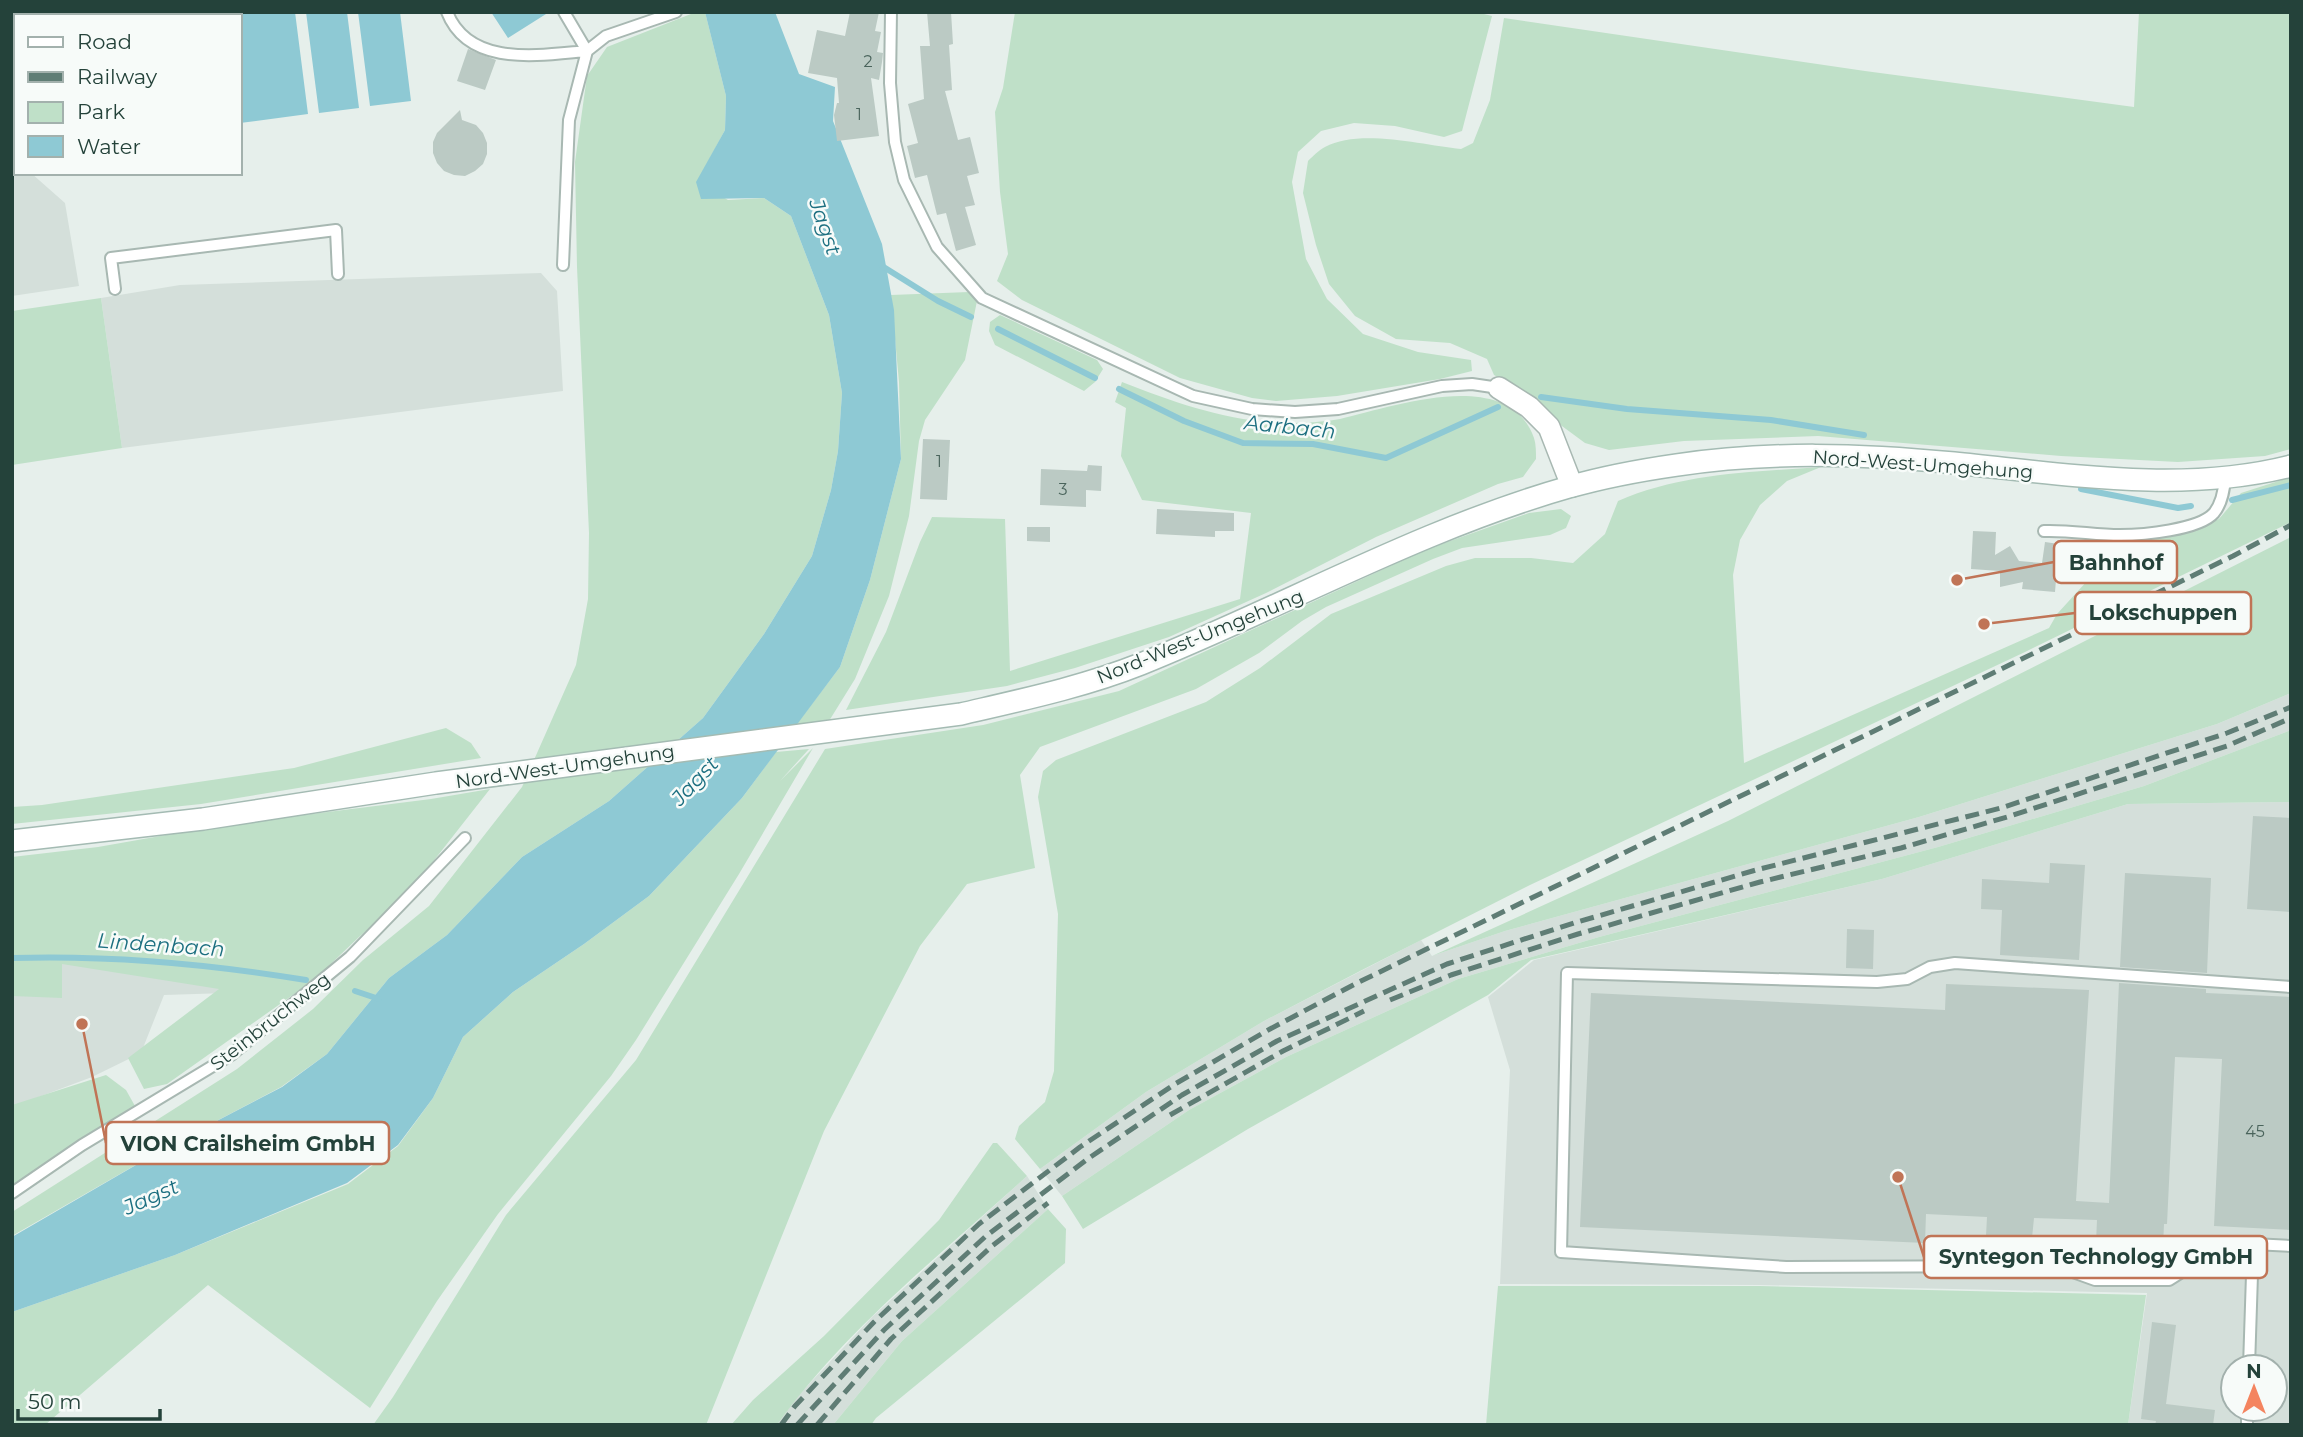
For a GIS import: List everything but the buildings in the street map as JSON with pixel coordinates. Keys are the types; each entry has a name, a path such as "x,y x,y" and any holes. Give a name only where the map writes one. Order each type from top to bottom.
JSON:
{"main road":[{"path":"1499,388 1529,407 1549,427 1572,486"},
{"name":"Nord-West-Umgehung","path":"12,841 202,819 436,783 961,714 1032,698 1137,666 1468,522 1572,486 1678,465 1798,455 1877,457 2068,475 2169,481 2225,478 2291,466"}],"lane":[{"path":"447,12 461,36 486,51 524,56 587,51 606,36 677,12"},
{"path":"563,265 569,120 587,51 564,12"},
{"path":"891,12 892,106 895,142 904,180 937,247 982,298 1194,396 1252,409 1295,412 1338,408 1442,386 1472,383 1499,388"},
{"path":"115,289 111,258 336,230 338,274"},
{"path":"2044,531 2069,530 2120,536 2196,524 2207,519 2221,502 2225,478"},
{"name":"Steinbruchweg","path":"12,1194 82,1145 231,1055 350,957 465,838"},
{"path":"2291,987 1955,963 1930,967 1907,979 1877,982 1567,973 1561,1252 1786,1267 2056,1266 2095,1280 2169,1280 2207,1256 2253,1244 2291,1246"},
{"path":"2249,1353 2253,1244"}],"shaded area":[{"path":"12,157 14,175 33,175 65,203 79,286 12,296"},
{"path":"541,273 557,291 563,391 122,448 101,298 180,285"},
{"path":"2291,693 2291,730 2144,786 1938,847 1599,937 1458,979 1286,1057 1189,1110 1062,1196 1040,1169 1146,1092 1264,1021 1421,940 1432,956 1505,931 1919,817 2217,724"},
{"path":"2291,802 2291,1425 2128,1425 2147,1293 1760,1285 1500,1284 1510,1070 1488,997 1534,960 1882,879 2128,804"},
{"path":"12,961 234,971 227,993 164,995 141,1053 92,1077 12,1107"},
{"path":"1027,1176 1048,1209 902,1341 833,1425 777,1425 794,1400 872,1317"}],"green space":[{"path":"696,12 705,12 726,96 725,130 697,182 728,200 764,198 791,216 829,315 842,393 838,451 831,490 812,556 764,634 703,718 609,801 522,857 447,935 389,978 327,1054 281,1087 167,1147 12,1236 12,1212 237,1069 313,1009 363,960 429,906 522,787 576,665 588,599 589,533 575,162 587,76 607,47"},
{"path":"1015,12 1476,12 1492,16 1462,131 1444,137 1395,126 1354,123 1321,131 1298,152 1292,182 1306,259 1327,299 1363,334 1418,352 1471,360 1472,371 1337,396 1276,401 1252,398 1180,378 1022,300 997,281 1008,254 1000,192 995,112 1003,88"},
{"path":"2139,12 2291,12 2291,449 2265,456 2178,462 2061,456 1818,436 1684,441 1609,450 1585,443 1547,415 1534,397 1494,375 1487,359 1450,343 1396,339 1355,316 1329,284 1303,193 1308,161 1323,148 1339,141 1392,139 1461,149 1473,143 1490,100 1504,18 2134,107"},
{"path":"969,292 977,301 965,360 925,420 919,441 909,516 889,596 855,679 829,721 796,725 840,667 870,580 901,459 899,382 891,295"},
{"path":"101,298 122,448 12,465 12,311"},
{"path":"1000,315 1097,360 1103,369 1095,382 1084,391 995,345 989,331 990,322"},
{"path":"1122,382 1203,410 1245,419 1287,423 1340,419 1418,400 1475,397 1500,403 1520,416 1534,438 1536,459 1523,477 1498,484 1376,537 1266,593 1169,637 1075,668 1007,686 846,710 886,632 932,517 1005,519 1010,671 1240,599 1251,513 1142,500 1121,456 1126,408 1115,402"},
{"path":"1821,467 1787,481 1760,505 1740,540 1733,575 1744,763 2049,628 2057,614 2088,580 2121,567 2124,544 2166,537 2219,519 2241,493 2291,477 2291,522 2025,652 1530,885 1362,970 1264,1021 1146,1092 1040,1169 1015,1139 1019,1126 1045,1102 1054,1071 1058,914 1038,797 1043,771 1056,760 1206,702 1260,668 1331,614 1446,566 1475,558 1531,558 1573,563 1605,534 1618,501 1692,479"},
{"path":"1561,509 1571,516 1566,528 1550,535 1462,548 1433,559 1326,607 1259,653 1196,689 1040,747 1020,775 1035,868 967,884 920,946 824,1131 706,1425 373,1425 506,1215 636,1060 825,749 983,725 1119,691 1425,550 1529,513"},
{"path":"2291,537 2291,693 2217,724 1919,817 1505,931 1432,956 1728,821"},
{"path":"446,728 471,743 481,758 201,804 12,824 12,807 42,805 294,768"},
{"path":"2291,730 2291,802 2128,804 1882,879 1531,960 1488,995 1248,1129 1083,1229 1062,1196 1189,1110 1286,1057 1458,979 1599,937 1938,847 2144,786"},
{"path":"813,748 636,1040 611,1076 498,1214 437,1301 370,1408 208,1285 45,1425 12,1425 12,1312 175,1255 348,1184 398,1146 433,1098 463,1037 513,992 649,896 742,798 776,752 809,749 780,781"},
{"path":"490,789 406,896 314,980 167,1084 144,1089 128,1058 219,989 62,964 62,998 12,996 12,857 98,847 217,826"},
{"path":"106,1075 126,1090 135,1106 12,1185 12,1105"},
{"path":"993,1143 997,1143 1027,1176 863,1325 832,1357 777,1425 731,1425 753,1400 824,1336 939,1220"},
{"path":"1048,1209 1066,1229 1065,1263 876,1418 871,1425 833,1425 902,1341"},
{"path":"1498,1286 1760,1286 2146,1295 2128,1425 1486,1425"}],"water":[{"path":"295,12 308,114 242,123 242,14 210,14"},
{"path":"306,12 347,12 359,108 319,113"},
{"path":"358,12 400,12 411,101 370,106"},
{"path":"491,12 545,12 546,14 508,38"},
{"name":"Jagst","path":"705,12 775,12 799,74 835,87 833,121 882,244 894,310 901,459 870,580 840,667 742,798 649,896 513,992 463,1037 433,1098 398,1145 347,1183 175,1255 12,1312 12,1237 167,1147 282,1087 327,1054 389,978 447,935 522,857 609,801 703,718 764,634 812,556 831,490 838,451 842,393 829,315 791,216 764,198 701,199 696,182 725,130 726,96"}],"waterway":[{"name":"Aarbach","path":"882,266 938,301 971,317"},
{"name":"Aarbach","path":"998,329 1095,378"},
{"name":"Aarbach","path":"1119,389 1184,421 1243,443 1313,444 1386,458 1498,407"},
{"name":"Aarbach","path":"1541,397 1627,409 1771,420 1864,435"},
{"name":"Aarbach","path":"2232,500 2291,485"},
{"name":"Aarbach","path":"2081,489 2178,508 2191,506"},
{"name":"Lindenbach","path":"12,958 159,962 306,980"},
{"name":"Lindenbach","path":"355,991 379,999"}],"railway":[{"path":"781,1425 795,1406 874,1322 979,1224 1080,1147 1175,1084 1355,984 2233,556 2291,525"},
{"path":"797,1425 884,1330 986,1236 1089,1158 1182,1095 1277,1041 1447,964 1574,923 1756,870 2001,808 2227,733 2291,707"},
{"path":"1390,1000 1451,975 1578,934 1760,882 1901,848 2007,817 2227,746 2291,718"},
{"path":"1170,1115 1283,1051 1364,1011"},
{"path":"817,1425 891,1339 992,1246 1048,1203"}],"place":[{"name":"Bahnhof","path":"1957,580"},
{"name":"Lokschuppen","path":"1984,624"},
{"name":"VION Crailsheim GmbH","path":"82,1024"},
{"name":"Syntegon Technology GmbH","path":"1898,1177"}]}
